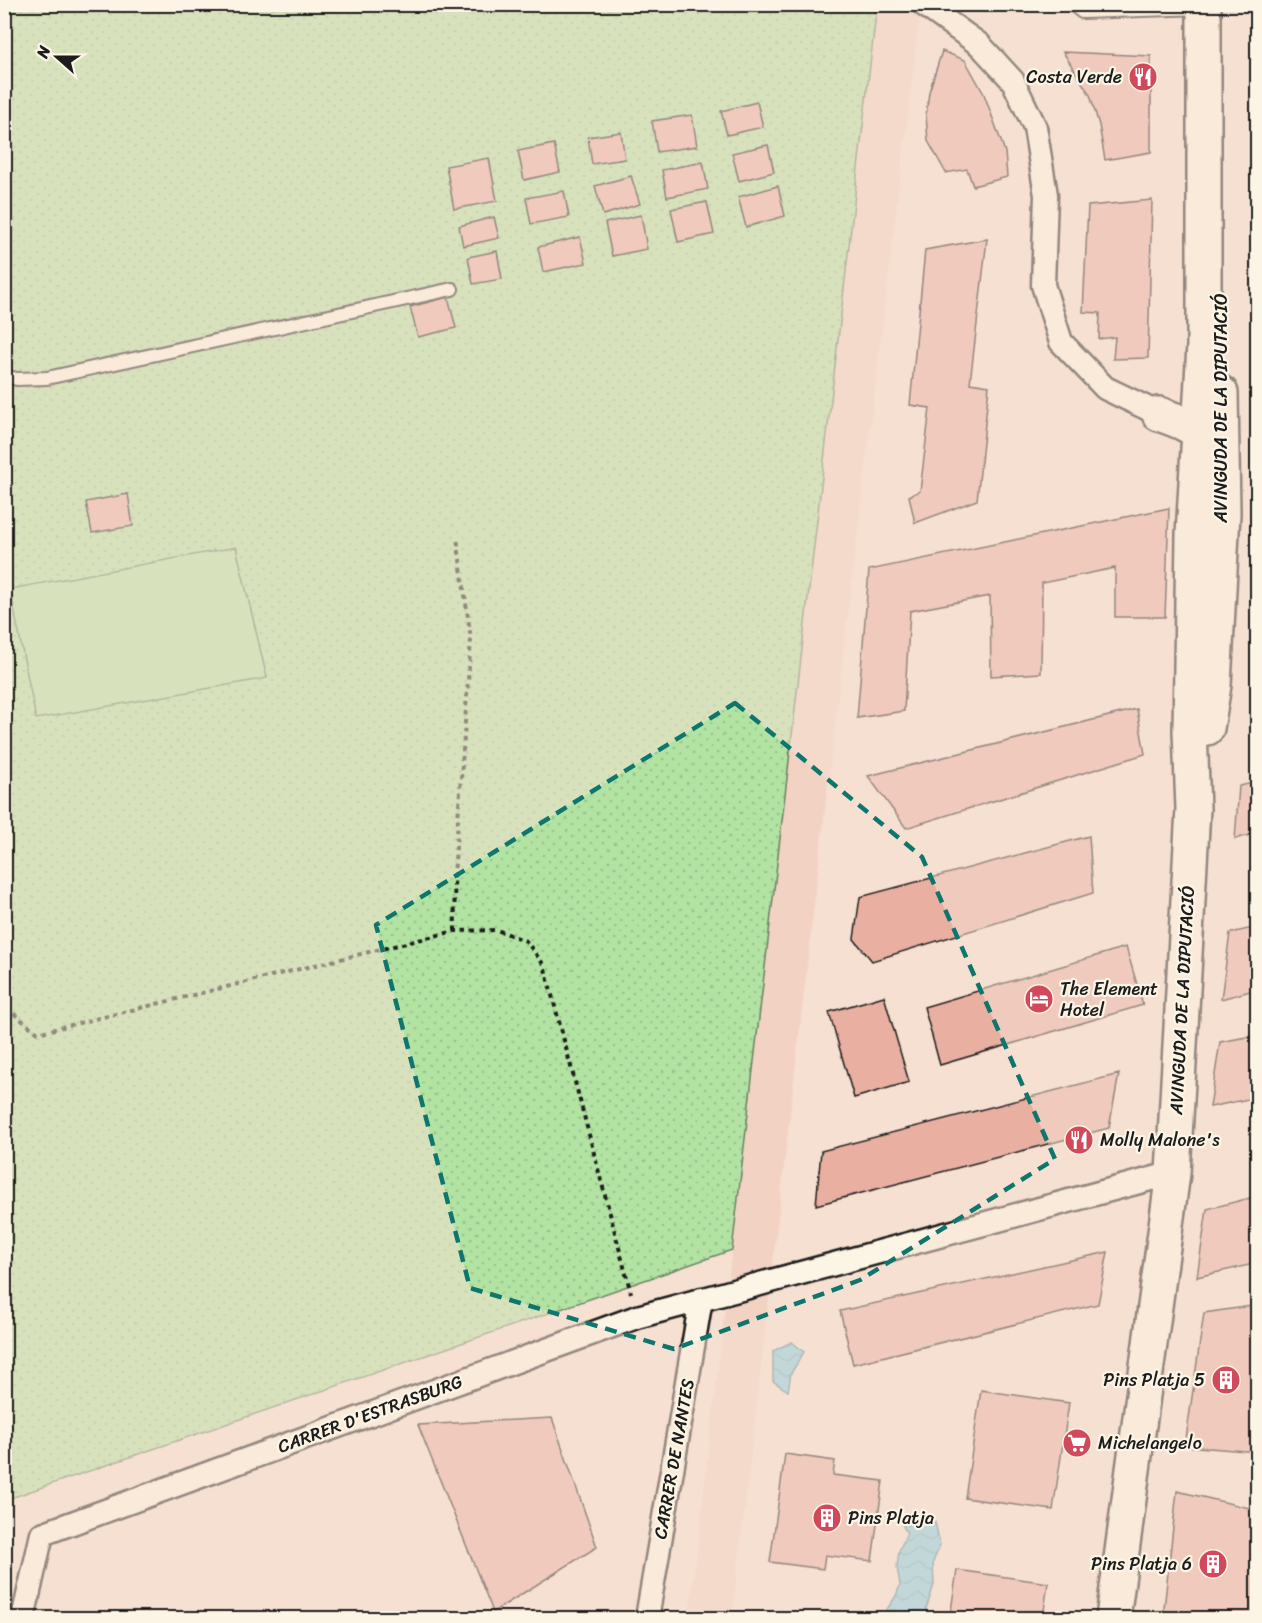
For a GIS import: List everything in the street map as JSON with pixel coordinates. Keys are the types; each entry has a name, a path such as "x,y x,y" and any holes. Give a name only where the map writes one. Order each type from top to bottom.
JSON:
{"street":[{"path":"923,4 980,45 1013,81 1035,127 1046,195 1043,285 1061,342 1106,388 1159,414 1183,422 1199,431 1210,444 1210,513 1200,652 1214,685"},
{"name":"AVINGUDA DE LA DIPUTACIÓ","path":"1113,1618 1173,1173 1193,810 1190,730 1193,535 1204,345 1204,162 1210,6"},
{"name":"AVINGUDA DE LA DIPUTACIÓ","path":"1193,810 1214,685 1223,513 1219,228 1223,179 1210,6"},
{"path":"1159,414 1180,404 1190,385 1194,195 1204,162"},
{"name":"CARRER D'ESTRASBURG","path":"23,1618 42,1534 637,1317 1173,1173"},
{"name":"CARRER DE NANTES","path":"646,1618 701,1299"}],"lane":[{"path":"1072,4 1082,12 1210,6"},
{"path":"4,376 17,379 47,378 453,289"}],"path":[{"path":"455,931 454,875 471,639 457,538"},
{"path":"4,999 8,1009 38,1032 455,931 497,930 526,941 544,965 637,1317"}],"highlighted area":[{"path":"735,703 922,857 1055,1159 860,1280 674,1349 470,1288 376,925"}],"shaded area":[{"path":"877,5 921,5 844,644 732,1618 689,1618"}],"green space":[{"path":"4,5 877,5 732,1250 5,1500"},
{"path":"236,547 267,678 36,719 10,589"}],"water":[{"path":"792,1342 804,1352 791,1373 788,1391 773,1381 773,1351"},
{"path":"906,1513 935,1522 940,1545 933,1562 934,1585 926,1609 927,1618 881,1618 896,1596 900,1585 897,1567 899,1551 907,1533 900,1521"}],"building":[{"path":"942,51 965,60 984,94 1005,152 1007,177 973,186 967,169 946,173 928,141 926,115 929,92"},
{"path":"1063,52 1151,56 1151,152 1105,160 1099,125 1090,95"},
{"path":"757,102 763,127 727,135 721,111"},
{"path":"692,115 697,146 657,152 652,121"},
{"path":"621,132 625,159 592,164 588,137"},
{"path":"554,144 560,172 524,180 518,151"},
{"path":"768,145 774,172 739,181 732,153"},
{"path":"489,158 497,201 454,209 446,166"},
{"path":"703,162 708,189 667,197 662,170"},
{"path":"631,176 640,204 603,215 595,186"},
{"path":"778,186 785,216 746,227 738,197"},
{"path":"564,191 569,217 531,224 526,198"},
{"path":"1152,200 1148,358 1113,359 1115,337 1099,339 1100,313 1083,312 1088,206"},
{"path":"707,202 714,234 678,242 671,209"},
{"path":"641,215 647,249 612,256 605,223"},
{"path":"494,217 499,238 463,246 459,226"},
{"path":"580,237 586,263 543,272 538,247"},
{"path":"987,239 970,383 989,386 977,500 915,523 909,496 920,491 930,408 910,405 925,250"},
{"path":"497,251 502,279 473,284 468,257"},
{"path":"448,297 456,328 418,337 410,307"},
{"path":"128,494 133,526 92,533 86,502"},
{"path":"1169,508 1165,617 1115,617 1115,568 1042,583 1041,673 991,676 990,596 910,611 904,711 857,718 869,570"},
{"path":"1137,709 1145,754 906,828 868,776"},
{"path":"1258,782 1258,833 1235,839 1239,786"},
{"path":"1089,836 1093,893 872,961 854,939 860,897"},
{"path":"1258,927 1258,989 1221,999 1230,933"},
{"path":"1126,947 1143,1005 940,1065 924,1007"},
{"path":"884,996 909,1082 854,1098 829,1012"},
{"path":"1258,1035 1258,1097 1210,1107 1220,1042"},
{"path":"1119,1074 1109,1128 816,1205 821,1151"},
{"path":"1258,1196 1258,1263 1197,1277 1207,1209"},
{"path":"1108,1252 1098,1304 853,1364 840,1311"},
{"name":"Pins Platja 5","path":"1258,1305 1258,1452 1185,1446 1204,1313"},
{"path":"981,1390 1069,1403 1053,1510 965,1498"},
{"path":"552,1418 597,1547 493,1612 418,1425"},
{"name":"Pins Platja","path":"785,1454 835,1461 833,1475 883,1481 872,1561 825,1555 823,1569 770,1562"},
{"name":"Pins Platja 6","path":"1177,1491 1258,1510 1258,1618 1163,1618"},
{"path":"957,1570 1048,1583 1043,1618 950,1618"}],"place":[{"name":"Costa Verde","path":"1143,77"},
{"name":"The Element Hotel","path":"1039,999"},
{"name":"Molly Malone's","path":"1079,1140"},
{"name":"Pins Platja 5","path":"1226,1380"},
{"name":"Michelangelo","path":"1077,1443"},
{"name":"Pins Platja","path":"827,1518"},
{"name":"Pins Platja 6","path":"1213,1564"}]}
